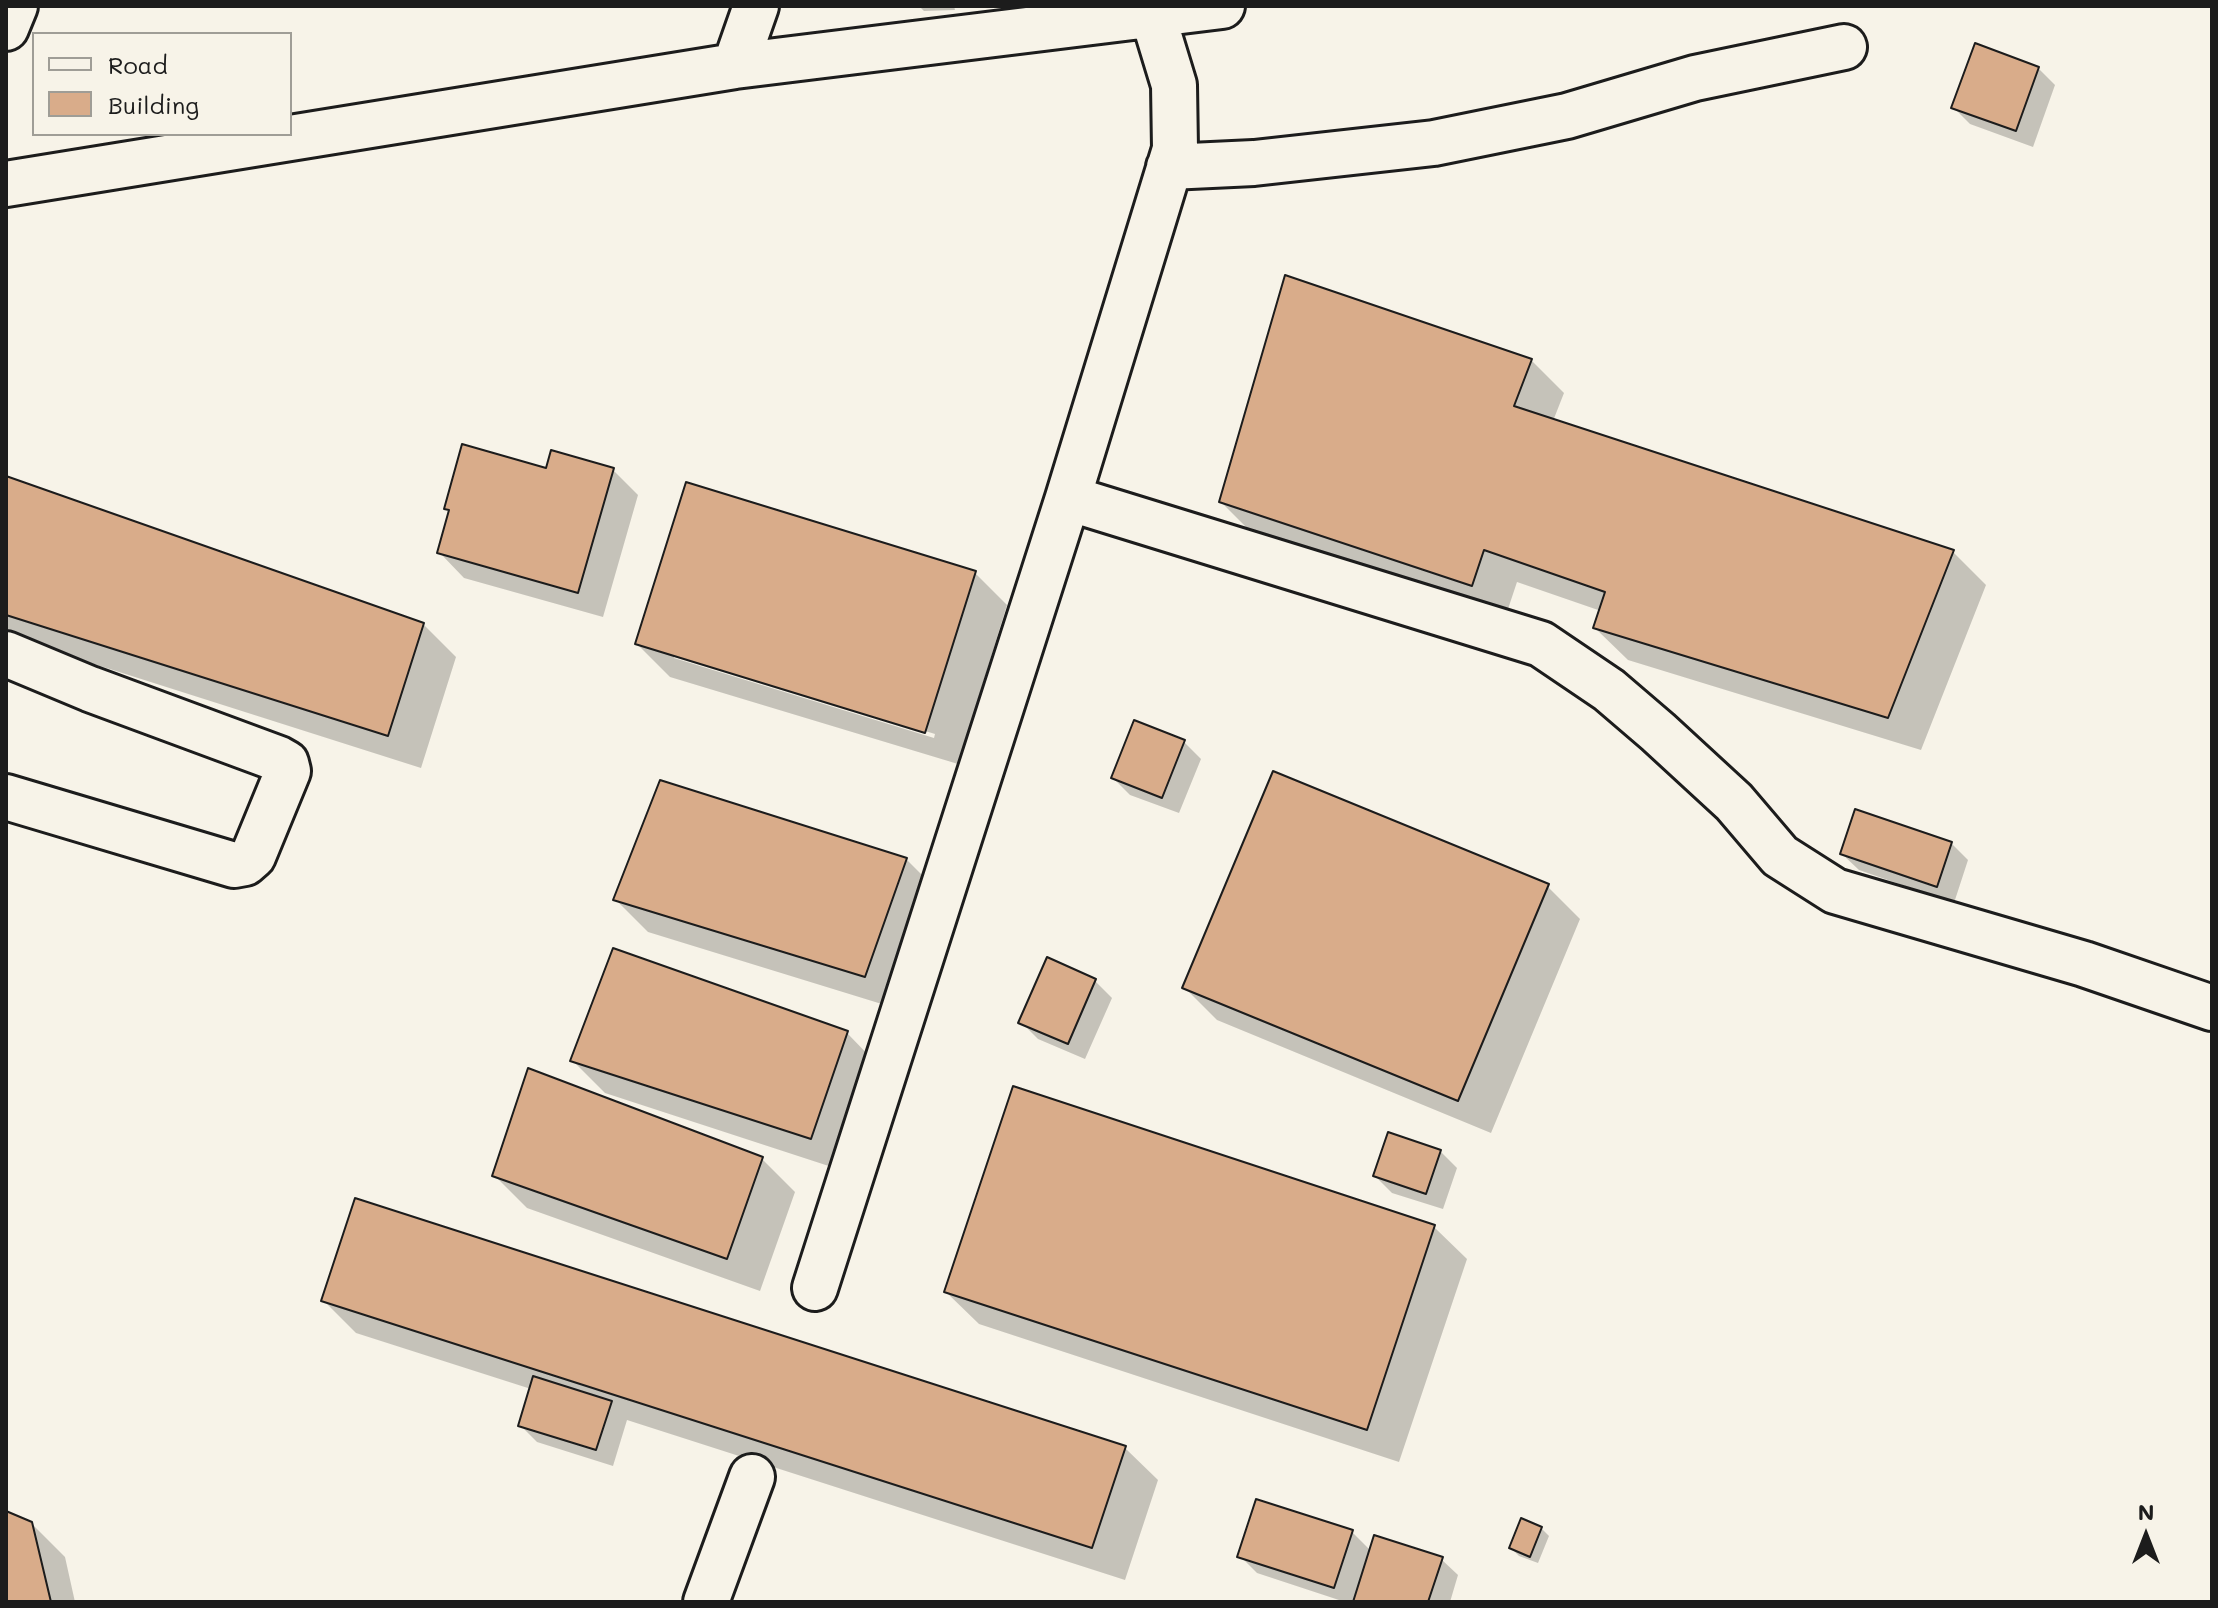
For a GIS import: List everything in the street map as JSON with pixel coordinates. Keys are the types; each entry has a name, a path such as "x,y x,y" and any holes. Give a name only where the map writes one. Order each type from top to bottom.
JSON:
{"street":[{"path":"6,28 15,6"},
{"path":"735,66 756,6"},
{"path":"6,184 735,66 1209,7"},
{"path":"815,1288 1068,498 1175,149 1174,85 1153,16"},
{"path":"1169,167 1254,163 1434,143 1567,116 1695,78 1844,47"},
{"path":"1068,498 1541,644 1609,690 1658,732 1734,802 1780,856 1835,891 2084,964 2212,1008"},
{"path":"6,654 90,689 279,759 286,763 288,771 253,856 245,863 234,865 6,797"},
{"path":"706,1602 752,1477"}],"building":[{"path":"1975,43 2039,67 2016,131 1951,108"},
{"path":"1285,275 1532,359 1514,406 1954,550 1888,718 1593,628 1605,592 1484,550 1472,586 1219,502"},
{"path":"462,444 546,468 551,450 614,468 578,593 437,553 449,510 444,509"},
{"path":"6,476 424,623 388,736 6,615"},
{"path":"686,482 976,571 925,733 635,644"},
{"path":"1134,720 1185,740 1162,798 1111,778"},
{"path":"1273,771 1549,884 1458,1101 1182,988"},
{"path":"660,780 907,858 865,977 613,900"},
{"path":"1855,809 1952,842 1937,887 1840,854"},
{"path":"613,948 848,1031 811,1139 570,1061"},
{"path":"1047,957 1096,979 1068,1044 1018,1023"},
{"path":"528,1068 763,1157 727,1259 492,1176"},
{"path":"1013,1086 1435,1225 1367,1430 944,1292"},
{"path":"1388,1132 1441,1150 1426,1194 1373,1176"},
{"path":"355,1198 1126,1446 1092,1548 321,1301"},
{"path":"533,1376 612,1401 596,1450 518,1426"},
{"path":"1256,1499 1353,1530 1334,1588 1237,1557"},
{"path":"6,1511 32,1522 51,1602 6,1602"},
{"path":"1521,1518 1542,1527 1530,1557 1509,1548"},
{"path":"1374,1535 1443,1557 1428,1602 1353,1602"}]}
